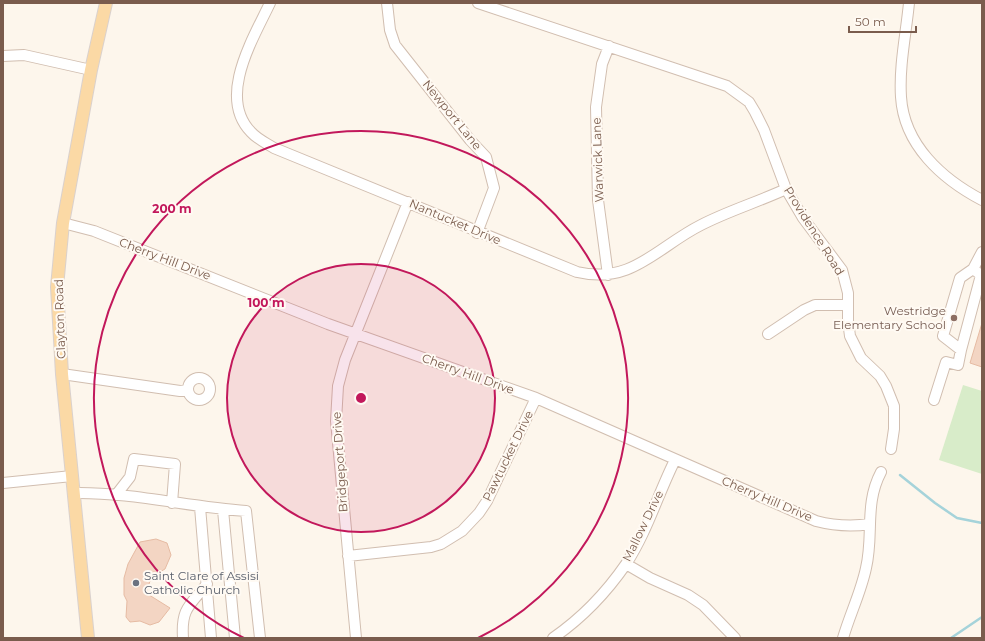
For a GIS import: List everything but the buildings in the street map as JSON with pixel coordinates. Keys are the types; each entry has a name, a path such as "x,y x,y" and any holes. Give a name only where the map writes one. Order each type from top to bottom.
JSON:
{"main road":[{"name":"Clayton Road","path":"88,638 62,374 57,287 63,223 106,3"}],"street":[{"name":"Nantucket Drive","path":"270,3 242,66 237,98 239,111 248,128 261,140 274,148 408,202 477,233 577,272 608,276 633,268 703,224 786,189"},
{"name":"Newport Lane","path":"387,3 390,30 395,44 470,140 486,157 494,188 477,233"},
{"name":"Providence Road","path":"478,3 727,86 749,102 764,130 786,189 803,218 842,270 848,293 850,336 854,348 861,358 880,376 888,390 894,406 894,430 891,449"},
{"path":"909,3 901,78 901,98 904,119 912,137 938,171 960,189 982,200"},
{"name":"Warwick Lane","path":"608,276 598,200 596,107 602,64 609,46"},
{"path":"3,56 24,55 92,70"},
{"name":"Bridgeport Drive","path":"356,638 336,421 336,404 344,360 408,202"},
{"name":"Cherry Hill Drive","path":"63,223 94,231 355,333 536,398 816,521 852,527 870,524"},
{"path":"961,350 943,336 960,278 973,269 982,252"},
{"path":"934,400 946,362 958,365 981,276 973,269"},
{"path":"768,334 804,310 815,305 848,305"},
{"path":"62,374 180,391 188,390"},
{"name":"Pawtucket Drive","path":"348,556 431,547 446,541 462,531 487,502 536,398"},
{"path":"116,495 130,477 134,459 175,464 172,503"},
{"name":"Mallow Drive","path":"553,638 583,616 626,564 644,530 675,460"},
{"path":"843,638 866,568 870,547 870,502 873,488 881,472"},
{"path":"3,484 72,476"},
{"path":"74,492 96,492 204,508 246,511 260,638"},
{"path":"204,508 206,584 211,638"},
{"path":"223,510 235,638"},
{"path":"626,564 650,578 688,595 703,605 735,638"},
{"path":"183,638 182,620 185,611 206,584"}],"green space":[{"path":"963,385 982,391 982,474 939,460"}],"waterway":[{"path":"900,475 935,503 957,518 982,523"},
{"path":"951,638 982,617"}],"place":[{"name":"Westridge Elementary School","path":"954,318"},
{"name":"Saint Clare of Assisi Catholic Church","path":"136,583"}]}
